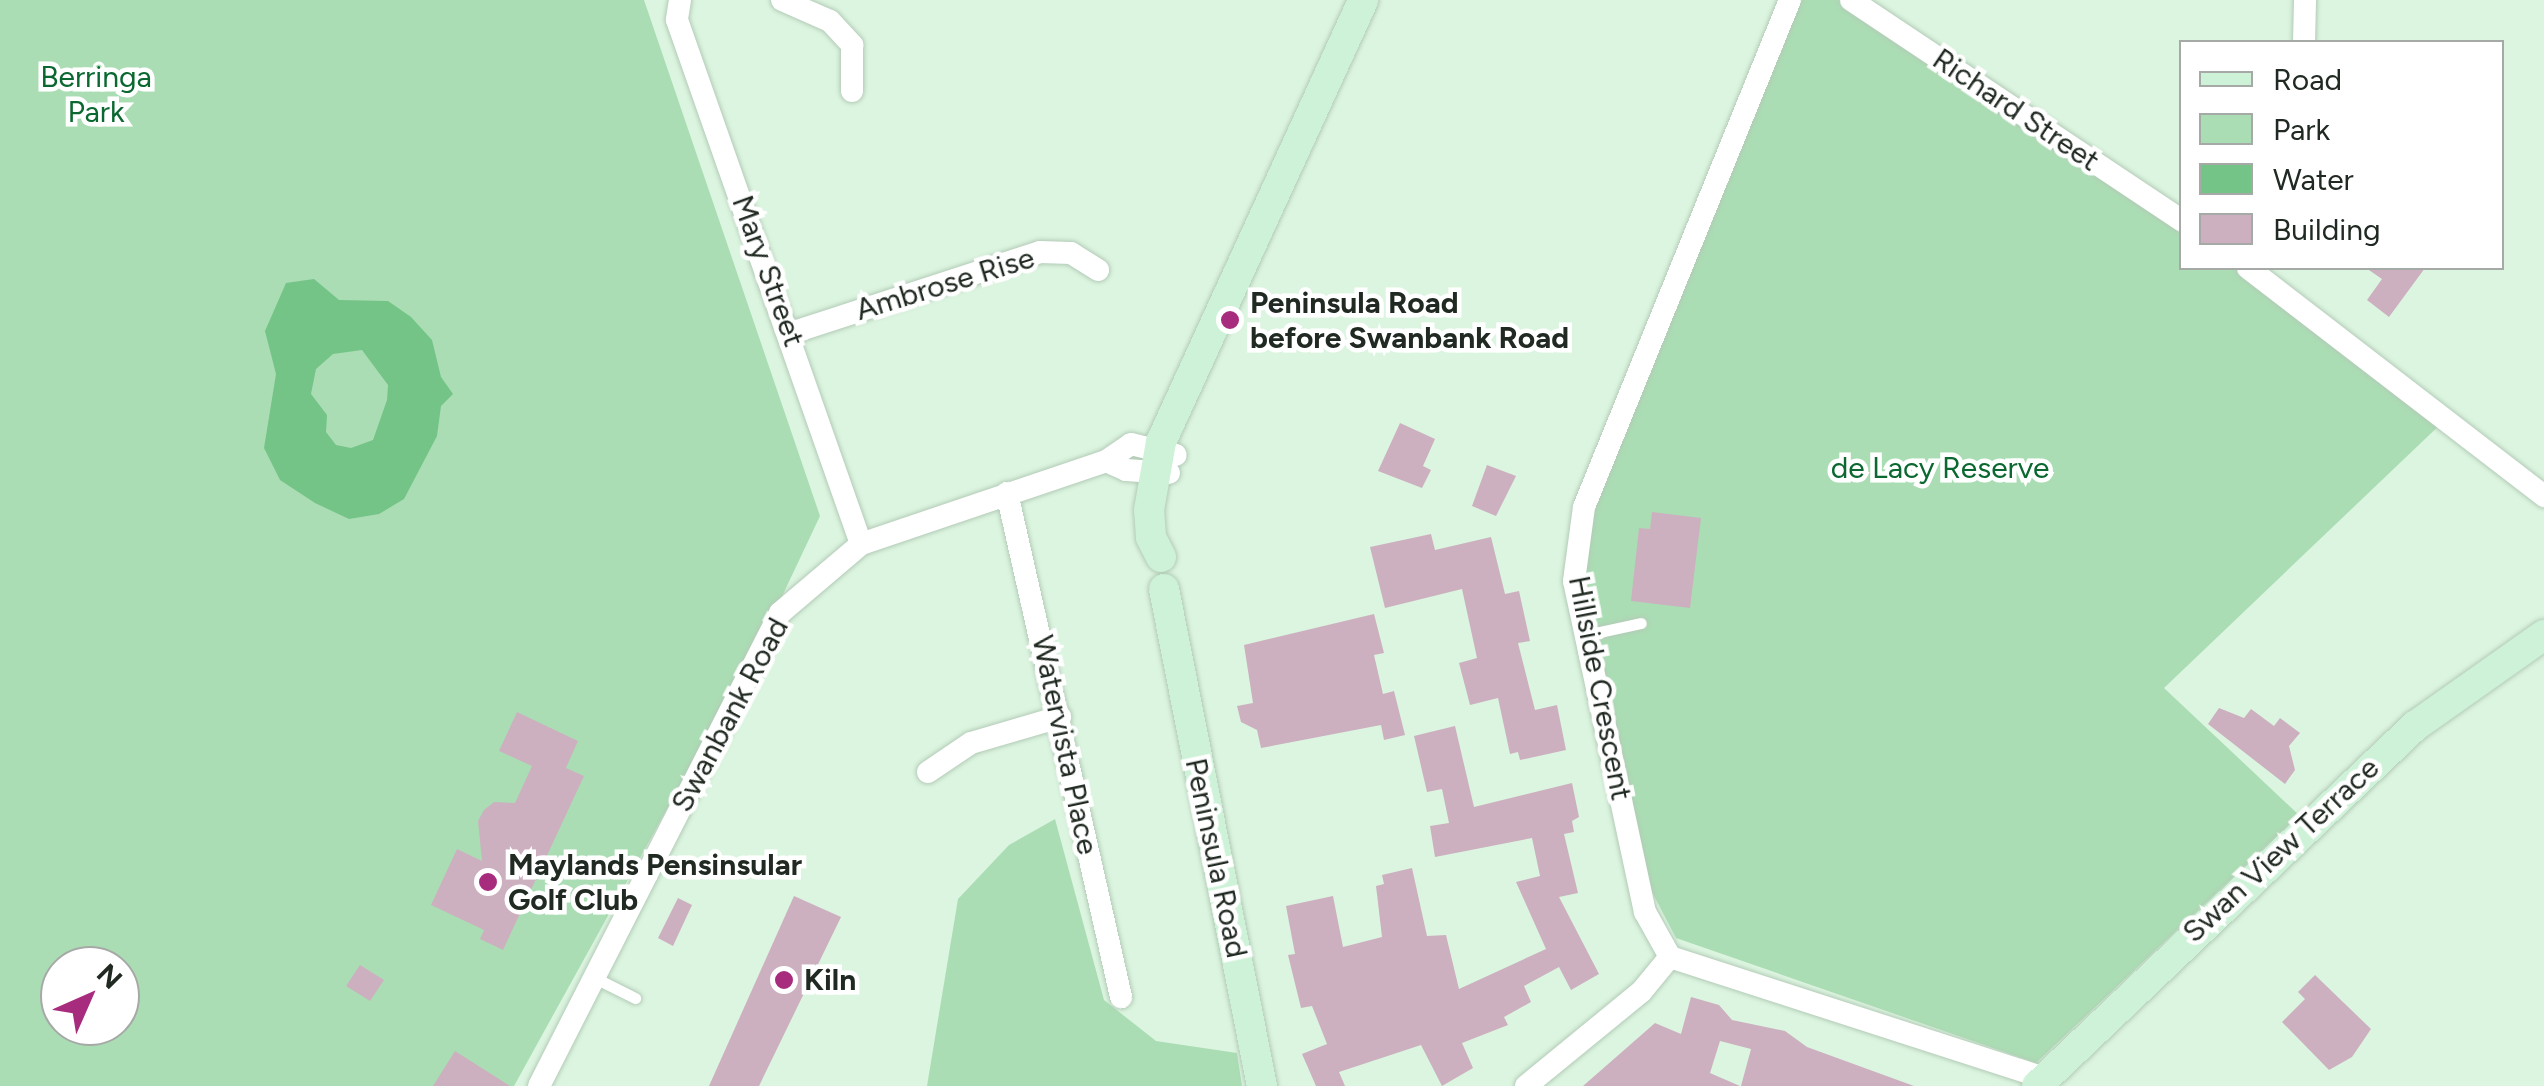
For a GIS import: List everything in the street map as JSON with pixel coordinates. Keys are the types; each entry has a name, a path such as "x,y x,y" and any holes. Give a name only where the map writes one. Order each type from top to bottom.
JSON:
{"street":[{"name":"Mary Street","path":"680,0 677,20 790,332 861,544"},
{"path":"782,0 830,21 852,45 852,92"},
{"name":"Peninsula Road","path":"1262,1086 1164,589 1163,462 1202,386 1198,369 1364,0"},
{"name":"Hillside Crescent","path":"1670,957 1645,912 1574,581 1584,507 1790,0"},
{"name":"Richard Street","path":"1851,0 2179,219"},
{"path":"2304,40 2305,0"},
{"name":"Ambrose Rise","path":"790,332 1040,252 1070,253 1098,270"},
{"path":"2251,270 2544,496"},
{"name":"Swanbank Road","path":"539,1086 780,614 861,544 1106,461 1163,462"},
{"name":"Watervista Place","path":"1007,493 1121,997"},
{"name":"Swan View Terrace","path":"2039,1082 2415,726 2544,635"},
{"path":"928,772 971,743 1060,718"},
{"path":"1526,1086 1641,992 1670,957 2039,1082"}],"lane":[{"path":"1586,636 1641,624"},
{"path":"595,978 635,998"}],"green space":[{"name":"Berringa Park","path":"0,0 644,0 820,516 768,626 514,1086 0,1086"},
{"name":"de Lacy Reserve","path":"1790,0 1851,0 2179,220 2179,270 2251,270 2446,419 2164,688 2299,815 2036,1063 1676,938 1652,892 1578,582 1579,546"},
{"path":"1055,819 1104,1000 1156,1041 1237,1053 1242,1086 927,1086 958,899 1009,845"}],"water":[{"path":"314,279 339,300 388,301 411,317 432,340 441,377 453,394 441,406 437,436 404,499 379,514 349,519 315,503 280,480 264,448 276,374 265,331 286,283","holes":["362,350 388,385 373,440 351,448 336,445 326,432 327,415 311,394 316,369 333,354"]}],"building":[{"path":"2369,270 2424,270 2389,317 2367,300 2382,279"},
{"path":"1400,423 1435,439 1423,466 1431,470 1422,488 1378,471"},
{"path":"1487,465 1516,476 1496,516 1472,506"},
{"path":"1652,512 1701,518 1690,608 1631,601 1639,528 1650,529"},
{"path":"1431,534 1435,550 1491,537 1505,594 1519,591 1530,641 1518,643 1535,710 1557,705 1566,750 1520,760 1518,752 1510,754 1498,698 1470,705 1459,663 1477,658 1462,589 1385,608 1370,547"},
{"path":"1374,614 1384,653 1374,655 1383,694 1394,691 1405,735 1384,740 1381,725 1261,748 1257,730 1241,722 1237,706 1253,703 1244,645"},
{"path":"2219,708 2244,718 2251,709 2274,726 2280,718 2300,733 2289,746 2295,770 2285,784 2208,724"},
{"name":"Maylands Pensinsular Golf Club","path":"517,712 578,741 566,768 584,776 503,950 480,939 484,930 431,905 457,849 482,861 478,821 494,802 515,803 532,766 499,751"},
{"path":"1455,726 1474,807 1572,783 1579,817 1572,821 1574,832 1564,834 1578,893 1559,897 1599,974 1571,990 1559,967 1524,986 1531,1002 1504,1017 1508,1025 1462,1043 1473,1068 1442,1086 1421,1045 1339,1072 1345,1086 1316,1086 1302,1054 1327,1044 1312,1006 1301,1008 1288,955 1295,954 1286,906 1333,896 1343,947 1382,937 1376,886 1384,884 1382,875 1412,868 1427,936 1446,935 1459,989 1546,949 1516,882 1540,876 1532,838 1435,857 1430,826 1449,823 1442,789 1427,792 1414,736"},
{"name":"Kiln","path":"794,896 841,917 759,1086 709,1086"},
{"path":"678,898 692,905 673,946 658,938"},
{"path":"360,965 384,980 370,1001 346,986"},
{"path":"2315,975 2371,1029 2352,1057 2329,1070 2282,1022 2305,999 2298,992"},
{"path":"1691,997 1719,1005 1732,1020 1785,1031 1807,1047 1914,1086 1741,1086 1751,1049 1720,1041 1710,1073 1740,1086 1583,1086 1655,1023 1681,1034"},
{"path":"455,1051 510,1086 433,1086"}],"place":[{"name":"Peninsula Road before Swanbank Road","path":"1230,320"},
{"name":"Maylands Pensinsular Golf Club","path":"488,882"},
{"name":"Kiln","path":"784,980"}]}
